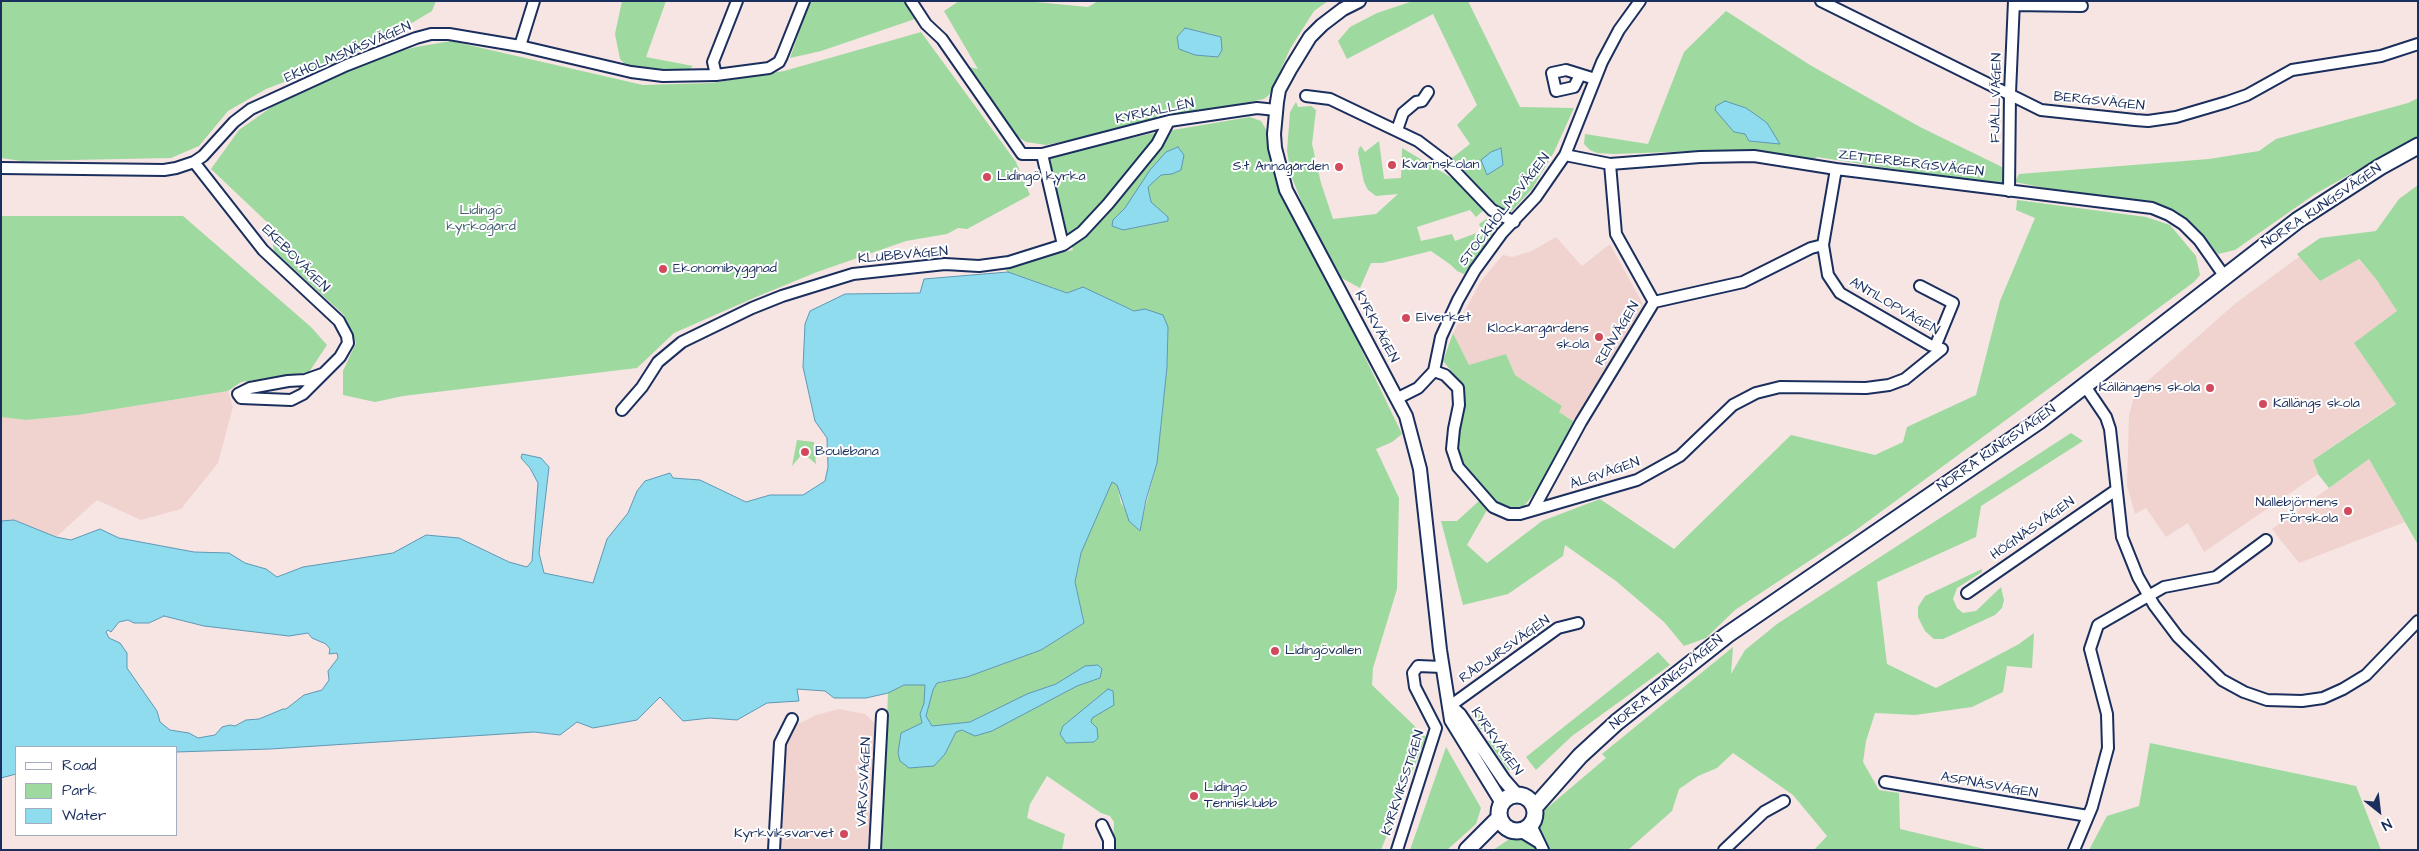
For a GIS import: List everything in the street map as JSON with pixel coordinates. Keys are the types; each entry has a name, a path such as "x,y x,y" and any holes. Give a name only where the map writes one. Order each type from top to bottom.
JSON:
{"main road":[{"name":"NORRA KUNGSVÄGEN","path":"1519,796 1539,786 1580,756 1618,722 1728,635 2039,421 2225,276 2334,196 2418,146"},
{"name":"NORRA KUNGSVÄGEN","path":"1534,808 1580,756"},
{"path":"1466,850 1511,796 1526,798 1534,808 1535,815 1520,829 1495,837 1482,850"},
{"path":"1501,810 1502,823 1520,829"}],"street":[{"path":"520,46 534,1"},
{"path":"716,75 713,62 737,1"},
{"name":"EKHOLMSNÄSVÄGEN","path":"1,168 164,170 194,162 210,150 234,122 251,109 416,38 450,34 520,46 640,73 663,76 716,75 769,68 779,62 804,1"},
{"name":"KYRKALLÉN","path":"912,1 926,24 942,39 1022,154 1042,154 1169,121 1257,108 1276,110"},
{"name":"KYRKVÄGEN","path":"1359,1 1343,8 1310,37 1280,90 1276,110 1275,148 1286,190 1398,398 1411,430 1420,469 1442,667 1451,720 1501,810"},
{"name":"STOCKHOLMSVÄGEN","path":"1434,371 1441,337 1458,300 1475,270 1502,233 1536,197 1565,155 1595,79 1619,30 1640,1"},
{"name":"BERGSVÄGEN","path":"1821,1 2041,110 2148,121 2176,117 2247,95 2292,70 2381,56 2418,44"},
{"name":"FJÄLLVÄGEN","path":"2010,191 2010,93 2014,3 2082,6"},
{"path":"1580,75 1595,79"},
{"path":"1397,130 1403,113 1416,102 1422,101 1428,92"},
{"path":"1306,96 1330,99 1397,130 1436,153 1492,210 1514,222"},
{"name":"KLUBBVÄGEN","path":"622,410 642,386 658,362 682,342 752,308 782,296 853,274 936,264 979,266 1010,262 1063,245 1082,232 1108,204 1157,144 1169,121"},
{"path":"1042,154 1063,245"},
{"name":"ZETTERBERGSVÄGEN","path":"1565,155 1610,164 1700,157 1754,156 1836,169 2136,206 2169,215 2183,224 2198,240 2225,276"},
{"name":"EKEBOVÄGEN","path":"194,162 264,250 339,321 348,343 340,356 303,394 292,400 241,398 238,394 250,388 288,380 305,380 322,374"},
{"name":"RENVÄGEN","path":"1533,510 1581,422 1654,302 1616,234 1610,164"},
{"name":"ANTILOPVÄGEN","path":"1836,169 1823,245 1828,275 1840,293 1938,348"},
{"path":"1654,302 1742,282 1811,248 1823,245"},
{"path":"1920,286 1952,301 1954,306 1938,348"},
{"name":"ÄLGVÄGEN","path":"1434,371 1445,375 1458,388 1459,405 1452,449 1458,467 1493,507 1509,514 1533,510 1637,480 1680,456 1733,405 1756,393 1780,387 1866,388 1889,385 1905,378 1938,348"},
{"path":"1398,398 1418,388 1434,371"},
{"path":"2085,386 2106,418 2110,429 2113,441 2116,490 2122,537 2132,564 2148,596 2178,637 2222,680 2244,692 2267,700 2302,701 2323,698 2366,675 2418,621"},
{"name":"HÖGNÄSVÄGEN","path":"1967,593 2116,490"},
{"path":"2074,850 2100,783 2108,748 2107,714 2090,649 2094,632 2104,620 2164,586 2216,577 2266,540"},
{"name":"RÅDJURSVÄGEN","path":"1450,706 1558,628 1578,623"},
{"name":"KYRKVIKSSTIGEN","path":"1397,850 1436,728 1415,687 1413,673 1418,666 1442,667"},
{"name":"KYRKVÄGEN","path":"1450,706 1460,715 1504,780 1519,796"},
{"name":"VARVSVÄGEN","path":"875,850 882,715"},
{"path":"774,850 780,743 792,718"},
{"name":"ASPNÄSVÄGEN","path":"1885,782 2088,816"},
{"path":"1724,850 1764,812 1784,801"},
{"path":"1102,825 1110,840 1109,850"},
{"path":"1520,829 1541,846"}],"shaded area":[{"path":"1556,237 1582,266 1610,244 1644,306 1576,423 1559,412 1562,406 1515,375 1506,354 1469,366 1453,333 1481,281 1503,255 1512,257 1532,251"},
{"name":"Källängs skola","path":"2300,256 2320,281 2358,259 2376,279 2398,312 2355,344 2396,403 2313,460 2318,474 2204,552 2188,523 2166,537 2146,508 2135,514 2127,486 2129,415 2135,392 2236,303"},
{"path":"228,391 233,407 218,463 181,509 141,520 97,500 56,537 14,520 1,521 1,417 26,420 78,415"},
{"name":"Nallebjörnens Förskola","path":"2369,459 2405,522 2299,563 2272,529"},
{"path":"839,709 865,714 884,732 878,850 780,850 787,734 794,726 816,715"}],"green space":[{"path":"1,1 436,1 432,11 383,40 331,64 266,89 228,111 199,146 171,158 22,161 1,158"},
{"path":"622,1 666,1 646,57 693,66 689,70 629,68 620,59 615,34"},
{"path":"810,1 905,1 915,19 821,51 790,58"},
{"path":"959,1 1025,1 1088,7 1098,1 1328,1 1314,11 1290,49 1270,94 1264,99 1046,145 1026,142 1009,131 964,66 978,69 944,11"},
{"path":"1413,1 1468,1 1520,107 1574,108 1554,152 1532,189 1510,213 1483,196 1452,158 1470,144 1457,125 1477,105 1433,14 1347,59 1338,41 1350,27 1377,13"},
{"path":"1726,11 1810,65 1920,127 2002,167 2003,186 1817,157 1814,159 1723,150 1614,154 1597,153 1590,150 1584,144 1585,134 1648,144 1684,52"},
{"name":"Lidingö kyrkogård","path":"921,32 1016,162 1030,195 967,229 958,228 947,234 906,241 817,272 674,333 637,368 403,396 375,402 343,395 343,371 356,343 344,315 274,251 270,225 211,169 239,130 273,106 342,74 400,51 416,47 451,41 643,85 712,83 784,71"},
{"path":"2418,98 2418,136 2315,194 2235,250 2218,254 2198,229 2178,212 2156,202 2090,197 2015,182 2019,174 2209,159 2259,151 2276,139 2408,103"},
{"path":"1296,102 1298,107 1311,106 1316,110 1312,144 1321,183 1333,219 1376,214 1398,194 1376,196 1368,190 1364,182 1358,153 1359,148 1361,146 1365,152 1379,141 1384,179 1401,178 1402,148 1462,184 1485,209 1476,217 1470,210 1417,227 1421,241 1452,234 1455,241 1482,231 1479,224 1491,216 1498,226 1464,274 1457,271 1431,251 1382,263 1371,263 1360,288 1338,276 1309,221 1291,175 1287,151 1290,112"},
{"path":"1250,117 1261,121 1267,131 1271,166 1286,201 1322,268 1402,434 1392,442 1376,449 1399,498 1397,589 1373,668 1372,685 1426,737 1381,850 1113,850 1114,822 1110,816 1101,813 1047,776 1030,804 1027,818 1065,834 1062,850 882,850 888,693 904,685 930,685 967,677 1041,650 1084,623 1075,582 1081,553 1112,481 1117,485 1121,503 1139,531 1157,463 1167,367 1168,327 1145,309 1135,311 1083,288 1067,293 1008,272 1002,266 1073,250 1061,219 1048,157 1149,134"},
{"path":"2418,185 2417,543 2369,459 2329,488 2318,474 2313,460 2396,404 2354,343 2397,311 2376,279 2359,259 2320,281 2297,254 2320,238 2376,231 2399,199"},
{"path":"2017,200 2146,217 2170,225 2196,256 2200,275 2194,282 1856,530 1735,610 1706,638 1684,646 1664,622 1616,581 1565,545 1563,556 1508,594 1463,605 1441,521 1457,521 1479,501 1488,508 1467,545 1487,563 1542,521 1600,499 1674,549 1791,435 1875,455 1903,442 1907,427 1976,395 2000,301 2035,218 2016,210"},
{"path":"1,216 183,216 311,327 327,345 309,372 241,382 228,391 78,415 26,420 1,417"},
{"path":"1453,333 1469,365 1506,354 1515,375 1562,406 1559,412 1576,423 1538,489 1524,506 1508,508 1491,498 1469,473 1459,456 1456,445 1461,388 1457,378 1443,361"},
{"path":"2071,433 2083,441 1981,506 1976,537 1877,582 1887,664 1936,688 2019,644 2034,633 2032,668 2007,666 2003,692 1972,707 1915,715 1875,713 1866,741 1863,762 1879,790 1899,793 1900,829 1989,850 1814,850 1827,836 1793,795 1733,753 1717,768 1698,776 1679,789 1672,811 1628,850 1493,850 1514,836 1521,836 1537,821 1540,814 1606,758 1602,754 1733,647 1731,674 1745,650 1777,624"},
{"path":"797,440 814,442 816,464 803,453 792,466"},
{"path":"1982,569 1982,572 1957,588 1953,599 1957,608 1963,613 1976,611 2001,587 2004,600 2002,608 1995,615 1943,639 1934,639 1925,631 1918,617 1918,607 1925,596"},
{"path":"1658,652 1670,665 1572,736 1536,770 1526,757"},
{"path":"1477,711 1513,768 1509,771 1488,741 1491,739 1483,729 1480,729 1473,717 1472,714"},
{"path":"2150,743 2356,786 2381,850 2089,850 2107,816 2139,806"},
{"path":"1446,747 1481,808 1476,824 1447,850 1410,850"}],"water":[{"path":"1185,28 1221,37 1222,50 1218,57 1195,55 1179,49 1177,37"},
{"path":"1725,101 1746,108 1767,123 1780,144 1749,141 1745,134 1734,132 1715,110 1716,106"},
{"path":"1178,147 1184,155 1181,170 1172,174 1161,175 1148,187 1151,202 1168,217 1168,221 1123,230 1112,226 1113,220 1125,208 1150,170 1166,152"},
{"path":"1501,148 1503,165 1487,175 1481,160 1491,152"},
{"path":"1008,272 1067,293 1083,287 1134,311 1145,309 1163,315 1168,327 1167,367 1157,463 1146,500 1140,531 1129,521 1117,485 1112,482 1081,553 1075,582 1084,623 1041,650 967,677 937,683 933,690 926,716 932,726 970,722 1027,694 1056,684 1085,666 1098,665 1102,669 1100,678 1077,686 992,731 975,736 962,730 956,732 945,754 934,766 909,768 900,761 898,753 901,733 922,723 920,714 924,703 925,685 904,685 888,693 866,698 834,698 825,691 797,689 799,701 767,703 737,720 710,718 683,721 660,697 637,720 593,728 577,722 560,735 534,732 270,749 178,752 178,746 15,746 15,774 1,778 1,521 14,520 56,537 71,540 100,529 119,538 194,552 229,553 245,563 266,569 277,577 303,567 393,553 426,535 459,538 509,562 527,567 532,561 538,483 530,468 521,458 522,454 541,458 549,467 539,553 544,573 593,583 607,539 628,513 637,491 645,481 670,473 673,478 700,480 746,502 770,495 803,495 825,481 828,467 827,438 815,421 803,367 805,324 810,311 845,294 920,293 924,279","holes":["164,616 204,626 289,636 308,633 312,638 326,644 330,649 329,654 337,653 338,658 328,671 329,680 322,690 304,695 286,709 259,719 246,720 235,726 222,727 215,735 198,738 189,733 170,730 160,722 157,711 127,668 127,653 120,643 109,638 106,632 108,630 111,632 119,622 128,620 134,623 149,623"]},
{"path":"1108,689 1113,691 1114,705 1092,718 1091,722 1097,728 1098,738 1094,742 1066,743 1060,734 1063,726"}],"place":[{"name":"Kvarnskolan","path":"1392,165"},
{"name":"S:t Annagården","path":"1339,167"},
{"name":"Lidingö kyrka","path":"987,177"},
{"name":"Ekonomibyggnad","path":"663,269"},
{"name":"Elverket","path":"1406,318"},
{"name":"Klockargårdens skola","path":"1599,337"},
{"name":"Källängens skola","path":"2210,388"},
{"name":"Källängs skola","path":"2263,404"},
{"name":"Boulebana","path":"805,452"},
{"name":"Nallebjörnens Förskola","path":"2348,511"},
{"name":"Lidingövallen","path":"1275,651"},
{"name":"Lidingö Tennisklubb","path":"1194,796"},
{"name":"Kyrkviksvarvet","path":"844,834"}]}
